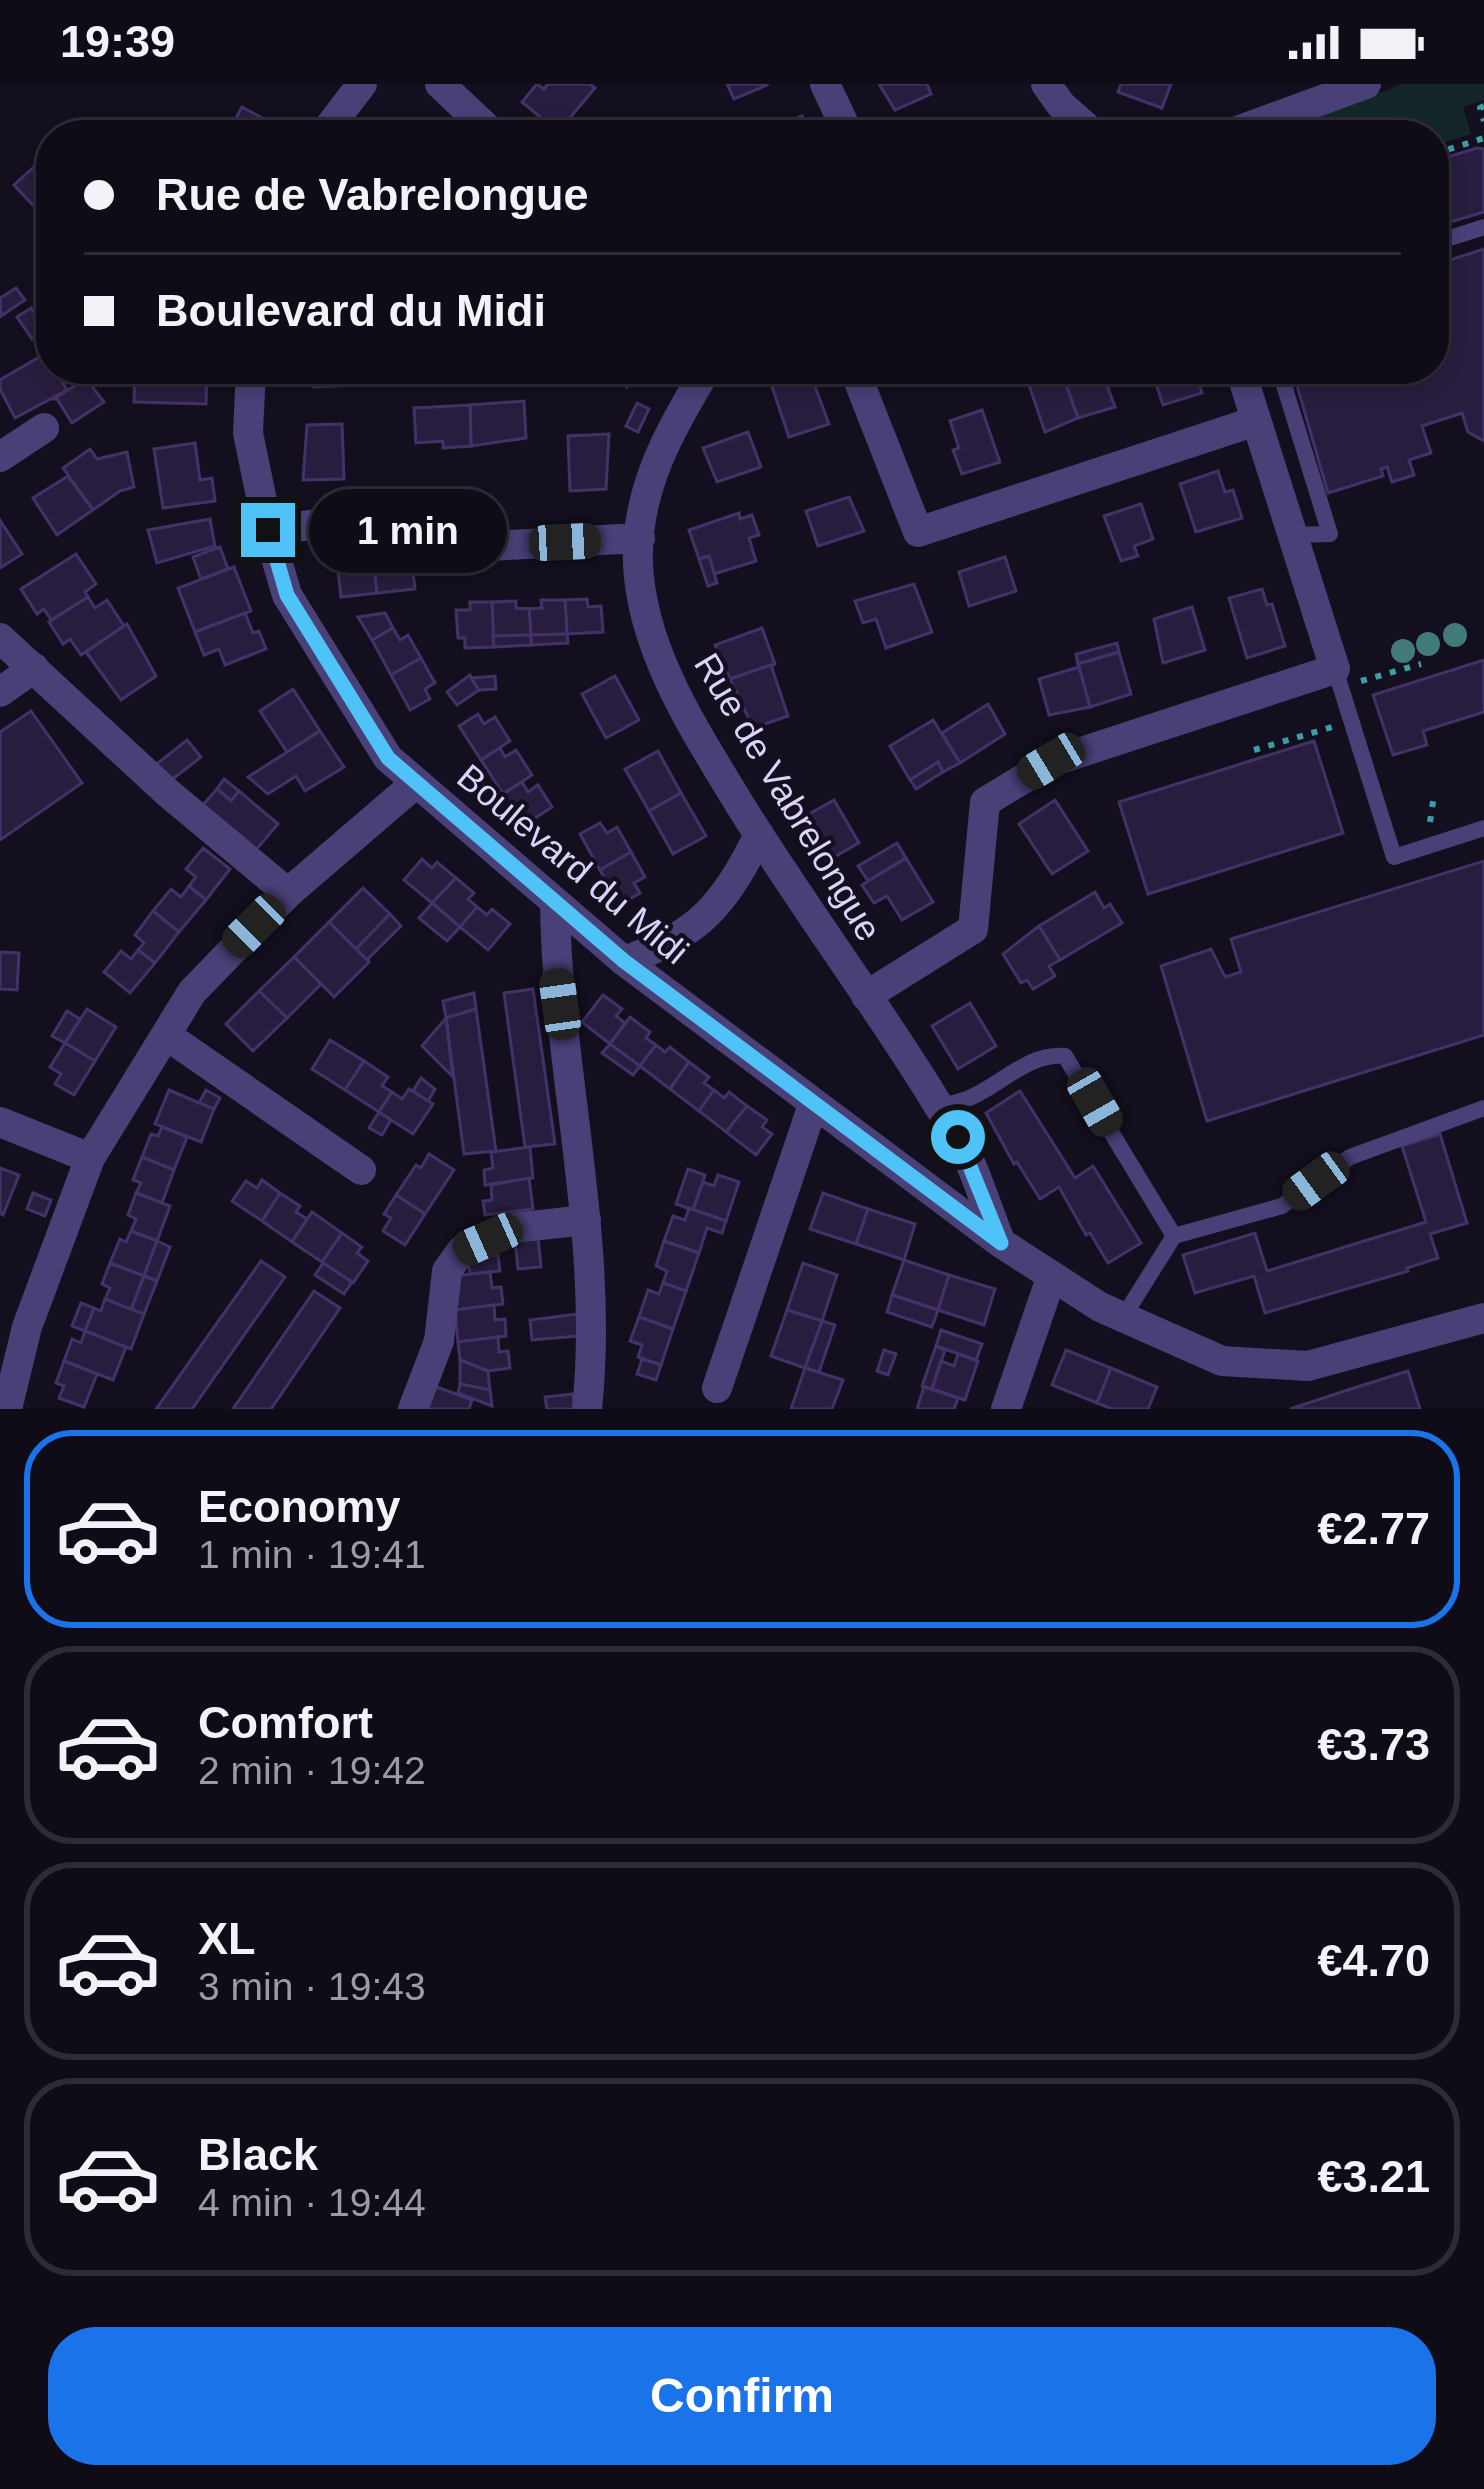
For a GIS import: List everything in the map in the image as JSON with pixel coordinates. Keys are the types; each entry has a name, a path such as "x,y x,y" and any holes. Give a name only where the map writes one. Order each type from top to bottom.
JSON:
{"street":[{"path":"334,120 362,84"},
{"path":"440,84 478,120"},
{"path":"825,84 842,120"},
{"path":"1046,84 1078,120"},
{"path":"1261,120 1328,91 1366,84"},
{"name":"Boulevard du Midi","path":"250,384 248,433 287,595 388,758 624,961 813,1105 1051,1277 1122,1319 1222,1361 1309,1366 1484,1318"},
{"name":"Rue de Vabrelongue","path":"698,384 668,433 650,477 640,538 638,566 658,656 708,752 759,835 958,1137 1001,1243"},
{"path":"860,384 918,532 1256,421"},
{"path":"866,996 973,929 985,802 1051,761 1347,676 1292,535 1245,384"},
{"path":"0,457 44,428"},
{"path":"268,530 430,511 489,546 640,538"},
{"path":"0,638 168,793 288,892"},
{"path":"0,692 34,668"},
{"path":"7,1409 27,1327 91,1158 192,992 288,892 416,783"},
{"path":"624,961 663,947 707,916 731,891 759,835"},
{"path":"555,903 555,965 586,1220 591,1374 587,1409"},
{"path":"166,1035 361,1170"},
{"path":"717,1388 813,1105"},
{"path":"0,1122 91,1158"},
{"path":"413,1409 439,1341 447,1271 462,1250 513,1228 586,1220"},
{"path":"1006,1409 1051,1277"}],"lane":[{"path":"1449,238 1484,227"},
{"path":"1284,384 1330,534 1292,535"},
{"path":"1347,676 1394,856 1484,828"},
{"path":"937,1105 963,1105 1037,1059 1065,1056 1174,1236"},
{"path":"1122,1319 1174,1236 1282,1206 1350,1157 1484,1108"}],"path":[{"path":"1484,106 1480,108 1484,122"},
{"path":"1449,149 1484,137"},
{"path":"1347,676 1421,664"},
{"path":"1254,750 1329,728"}],"green space":[{"path":"1403,84 1484,84 1484,100 1463,107 1471,134 1449,141 1449,120 1310,120"}],"building":[{"path":"537,84 544,89 548,84 595,88 568,120 544,120 522,102"},
{"path":"727,84 766,84 767,85 734,99"},
{"path":"879,84 927,84 931,94 895,110"},
{"path":"1121,84 1171,84 1162,108 1118,92"},
{"path":"242,107 266,120 235,120"},
{"path":"1484,149 1484,212 1449,222 1449,156"},
{"path":"36,165 36,209 14,185"},
{"path":"1484,249 1484,441 1468,432 1462,413 1422,426 1431,453 1409,460 1414,475 1392,482 1387,467 1381,469 1383,476 1328,493 1297,384 1449,384 1449,260"},
{"path":"16,288 25,300 1,316 0,298"},
{"path":"31,308 36,337 32,339 17,317"},
{"path":"36,359 36,384 64,384 67,390 15,418 0,380"},
{"path":"78,384 90,384 104,402 72,423 53,399"},
{"path":"135,384 207,384 206,404 134,402"},
{"path":"771,384 814,384 829,424 789,437"},
{"path":"1066,384 1107,384 1115,407 1078,418"},
{"path":"1066,384 1078,418 1045,432 1029,385"},
{"path":"1156,384 1199,384 1202,393 1163,405"},
{"path":"524,401 526,438 471,446 470,405"},
{"path":"637,403 649,409 638,432 626,426"},
{"path":"470,405 471,446 416,443 414,408"},
{"path":"982,410 1000,462 962,474 950,421"},
{"path":"342,424 344,479 303,480 307,425"},
{"path":"748,432 761,467 717,482 703,448"},
{"path":"609,434 606,489 570,491 568,436"},
{"path":"195,443 200,480 212,478 215,501 163,508 154,449"},
{"path":"90,449 97,459 127,452 134,487 93,510 63,468"},
{"path":"1218,471 1225,492 1233,490 1242,518 1196,532 1180,484"},
{"path":"68,476 93,510 57,535 33,498"},
{"path":"849,497 864,531 818,546 806,511"},
{"path":"1141,504 1153,539 1134,546 1138,556 1121,561 1104,516"},
{"path":"739,513 740,519 752,515 759,535 749,538 756,561 714,574 709,556 699,559 689,530"},
{"path":"210,519 215,546 157,563 148,530"},
{"path":"0,520 22,554 0,568"},
{"path":"220,547 228,569 201,579 193,557"},
{"path":"76,554 96,584 85,592 88,597 51,620 44,609 37,614 21,589"},
{"path":"411,555 415,589 377,593 374,567 387,565 387,557"},
{"path":"709,556 717,583 708,586 699,559"},
{"path":"1005,557 1016,591 969,606 959,572"},
{"path":"361,560 362,568 374,567 377,593 341,597 337,563"},
{"path":"234,567 251,611 195,632 178,588"},
{"path":"914,584 932,632 886,648 876,619 863,623 855,601"},
{"path":"1262,589 1267,605 1272,604 1285,646 1247,658 1229,598"},
{"path":"88,597 95,608 107,600 124,626 81,655 70,639 63,644 49,622"},
{"path":"587,599 588,607 601,606 603,632 567,634 565,600"},
{"path":"541,600 565,600 567,634 531,635 529,609 542,608"},
{"path":"516,601 516,608 529,609 531,635 493,636 492,602"},
{"path":"470,602 492,602 494,647 465,648 465,638 458,638 456,610 470,610"},
{"path":"1192,607 1205,650 1163,663 1154,619"},
{"path":"245,613 266,649 225,665 219,649 204,655 195,632"},
{"path":"385,613 393,628 372,640 358,617"},
{"path":"127,624 156,676 121,700 86,652"},
{"path":"393,628 400,640 408,635 421,658 391,675 372,640"},
{"path":"762,628 775,664 730,679 715,645"},
{"path":"567,634 568,643 531,645 531,635"},
{"path":"531,635 531,645 494,647 493,636"},
{"path":"1117,643 1119,652 1078,664 1076,654"},
{"path":"1119,652 1131,694 1090,707 1078,664"},
{"path":"421,658 435,683 425,689 430,699 410,710 391,675"},
{"path":"1484,660 1484,712 1423,731 1427,745 1393,755 1373,695"},
{"path":"771,665 788,716 753,728 730,679"},
{"path":"1079,667 1090,707 1049,715 1039,679"},
{"path":"470,675 479,690 457,705 447,692"},
{"path":"495,676 496,689 479,690 471,678"},
{"path":"615,676 639,720 606,738 582,694"},
{"path":"293,689 320,731 287,752 260,711"},
{"path":"988,704 1005,734 960,763 942,733"},
{"path":"31,711 82,783 0,840 0,732"},
{"path":"478,714 484,724 495,717 510,741 481,760 459,726"},
{"path":"933,720 960,763 943,772 938,762 910,780 890,746"},
{"path":"320,731 344,767 305,791 296,776 268,794 248,777"},
{"path":"187,740 201,757 170,781 153,767"},
{"path":"1314,741 1343,833 1148,894 1119,802"},
{"path":"500,748 505,757 516,750 532,775 503,794 481,760"},
{"path":"658,751 681,793 649,811 625,769"},
{"path":"938,762 943,772 916,789 910,780"},
{"path":"224,779 239,791 231,801 217,789"},
{"path":"522,782 528,792 538,785 552,807 523,826 503,794"},
{"path":"217,789 231,801 239,791 278,824 254,852 201,807"},
{"path":"681,793 706,836 673,854 649,811"},
{"path":"834,800 859,843 827,861 802,818"},
{"path":"1055,800 1088,851 1052,874 1019,824"},
{"path":"600,823 607,833 617,827 631,852 600,870 580,834"},
{"path":"897,843 906,858 868,881 858,866"},
{"path":"203,848 230,869 206,900 189,886 196,877 186,869"},
{"path":"631,852 645,877 634,883 640,893 620,905 600,870"},
{"path":"906,858 933,902 902,920 887,896 874,903 862,885"},
{"path":"422,859 432,868 437,862 456,878 432,903 404,880"},
{"path":"1484,861 1484,1035 1207,1121 1161,966 1211,949 1225,977 1241,972 1231,939"},
{"path":"456,878 474,893 468,899 477,907 460,927 432,903"},
{"path":"189,886 206,900 179,932 153,911 171,889 181,897"},
{"path":"363,888 390,914 356,949 329,922"},
{"path":"1095,892 1104,908 1110,904 1122,923 1060,960 1039,926"},
{"path":"432,903 460,927 447,941 419,918"},
{"path":"477,907 487,915 492,909 510,924 488,950 460,927"},
{"path":"153,911 179,932 155,963 138,950 144,943 135,935"},
{"path":"390,914 401,926 367,960 356,949"},
{"path":"329,922 369,962 334,997 294,957"},
{"path":"1039,926 1060,960 1049,966 1055,976 1033,989 1027,980 1021,983 1003,954"},
{"path":"138,950 155,963 130,993 104,972 121,951 131,959"},
{"path":"0,952 19,953 17,990 0,989"},
{"path":"294,957 321,984 287,1018 259,991"},
{"path":"533,989 555,1144 525,1147 504,993"},
{"path":"259,991 287,1018 253,1051 226,1024"},
{"path":"474,993 476,1009 446,1018 443,1001"},
{"path":"603,995 622,1009 616,1016 625,1023 610,1044 582,1022"},
{"path":"970,1003 996,1046 958,1069 932,1026"},
{"path":"87,1009 116,1027 95,1061 65,1043"},
{"path":"476,1009 496,1151 464,1154 446,1018"},
{"path":"67,1011 80,1019 65,1043 52,1036"},
{"path":"630,1017 650,1032 646,1038 656,1045 640,1066 610,1044"},
{"path":"446,1018 453,1077 422,1046"},
{"path":"330,1040 364,1061 345,1090 312,1069"},
{"path":"65,1043 95,1061 74,1095 55,1084 61,1074 50,1067"},
{"path":"610,1044 640,1066 633,1075 602,1053"},
{"path":"656,1045 665,1052 670,1047 689,1062 670,1089 640,1066"},
{"path":"364,1061 388,1077 382,1086 392,1092 379,1112 345,1090"},
{"path":"689,1062 709,1077 704,1083 714,1090 699,1111 670,1089"},
{"path":"421,1078 435,1089 428,1101 413,1091"},
{"path":"409,1089 433,1104 413,1134 379,1112 392,1092 402,1099"},
{"path":"169,1090 214,1109 201,1142 155,1124"},
{"path":"206,1090 220,1098 214,1109 199,1103"},
{"path":"714,1090 724,1098 729,1092 747,1106 726,1132 699,1111"},
{"path":"1020,1091 1075,1178 1093,1166 1141,1243 1108,1263 1059,1187 1040,1199 986,1113"},
{"path":"747,1106 767,1120 762,1127 772,1134 756,1155 726,1132"},
{"path":"379,1112 391,1120 382,1135 369,1128"},
{"path":"162,1127 187,1137 174,1170 142,1157 151,1134 158,1136"},
{"path":"1440,1134 1467,1223 1430,1234 1438,1258 1265,1313 1254,1276 1195,1293 1183,1255 1255,1233 1267,1271 1426,1222 1402,1146"},
{"path":"530,1147 533,1178 485,1185 484,1170 493,1168 491,1152"},
{"path":"429,1154 454,1170 425,1214 396,1195"},
{"path":"142,1157 174,1170 162,1203 136,1193 141,1183 133,1180"},
{"path":"0,1168 19,1175 3,1215 0,1213"},
{"path":"688,1169 705,1175 693,1210 676,1204"},
{"path":"718,1175 739,1182 726,1221 693,1210 703,1182 714,1186"},
{"path":"529,1178 533,1209 485,1215 483,1201 492,1200 491,1185"},
{"path":"262,1180 280,1193 262,1221 232,1201 246,1181 257,1188"},
{"path":"33,1193 51,1200 45,1216 27,1209"},
{"path":"136,1193 170,1206 157,1241 131,1231 136,1219 128,1215"},
{"path":"280,1193 300,1206 296,1212 307,1219 292,1242 262,1221"},
{"path":"823,1193 868,1209 856,1244 810,1229"},
{"path":"396,1195 425,1214 405,1245 383,1231 391,1218 384,1214"},
{"path":"689,1208 726,1221 722,1233 707,1228 699,1253 664,1241 673,1216 685,1220"},
{"path":"868,1209 915,1224 904,1260 856,1244"},
{"path":"312,1212 342,1233 322,1262 292,1242"},
{"path":"131,1231 157,1241 144,1276 110,1263 120,1239 126,1242"},
{"path":"342,1233 362,1247 357,1253 368,1261 353,1283 322,1262"},
{"path":"538,1238 541,1267 518,1269 515,1241"},
{"path":"157,1241 170,1247 157,1281 144,1276"},
{"path":"664,1241 699,1253 686,1291 663,1283 667,1271 656,1266"},
{"path":"498,1255 500,1271 470,1274 468,1259"},
{"path":"904,1260 949,1275 938,1310 892,1295"},
{"path":"261,1261 285,1277 192,1409 156,1409"},
{"path":"110,1263 144,1276 131,1310 105,1299 110,1288 102,1284"},
{"path":"323,1263 352,1282 344,1294 315,1275"},
{"path":"803,1263 837,1275 822,1321 787,1310"},
{"path":"490,1272 492,1288 501,1287 503,1304 455,1310 453,1276"},
{"path":"949,1275 995,1289 984,1325 938,1310"},
{"path":"144,1276 157,1281 144,1314 131,1310"},
{"path":"663,1283 686,1291 673,1329 639,1317 648,1290 659,1294"},
{"path":"314,1291 340,1308 271,1409 233,1409"},
{"path":"892,1295 938,1310 932,1327 887,1312"},
{"path":"105,1299 144,1314 131,1349 85,1331 94,1308 101,1311"},
{"path":"81,1303 94,1308 85,1331 72,1326"},
{"path":"494,1305 495,1320 505,1319 506,1336 458,1342 455,1310"},
{"path":"787,1310 822,1321 805,1368 771,1356"},
{"path":"578,1314 578,1336 532,1340 530,1320"},
{"path":"639,1317 673,1329 661,1365 638,1357 642,1345 630,1341"},
{"path":"822,1321 835,1325 819,1372 805,1368"},
{"path":"941,1330 982,1344 976,1360 936,1346"},
{"path":"85,1331 126,1347 113,1380 64,1361 72,1339 81,1343"},
{"path":"498,1337 499,1352 508,1351 510,1368 488,1371 460,1360 458,1342"},
{"path":"936,1346 945,1350 932,1389 922,1386"},
{"path":"884,1350 896,1354 888,1375 877,1371"},
{"path":"1066,1350 1111,1368 1097,1403 1052,1385"},
{"path":"958,1354 978,1361 965,1400 932,1389 941,1361 954,1366"},
{"path":"642,1359 661,1365 656,1380 637,1374"},
{"path":"460,1360 488,1371 490,1390 460,1384"},
{"path":"64,1361 97,1374 84,1407 59,1398 64,1386 56,1383"},
{"path":"805,1368 843,1380 832,1409 791,1409"},
{"path":"1111,1368 1157,1387 1148,1409 1112,1409 1097,1403"},
{"path":"1408,1371 1420,1409 1290,1409 1354,1388"},
{"path":"460,1384 490,1390 492,1406 458,1393"},
{"path":"434,1386 472,1400 469,1409 428,1409"},
{"path":"924,1387 958,1398 954,1409 917,1409"},
{"path":"573,1394 574,1409 547,1409 545,1397"}],"route":[{"path":"268,530 287,595 388,758 624,961 1001,1243 958,1137"}]}
